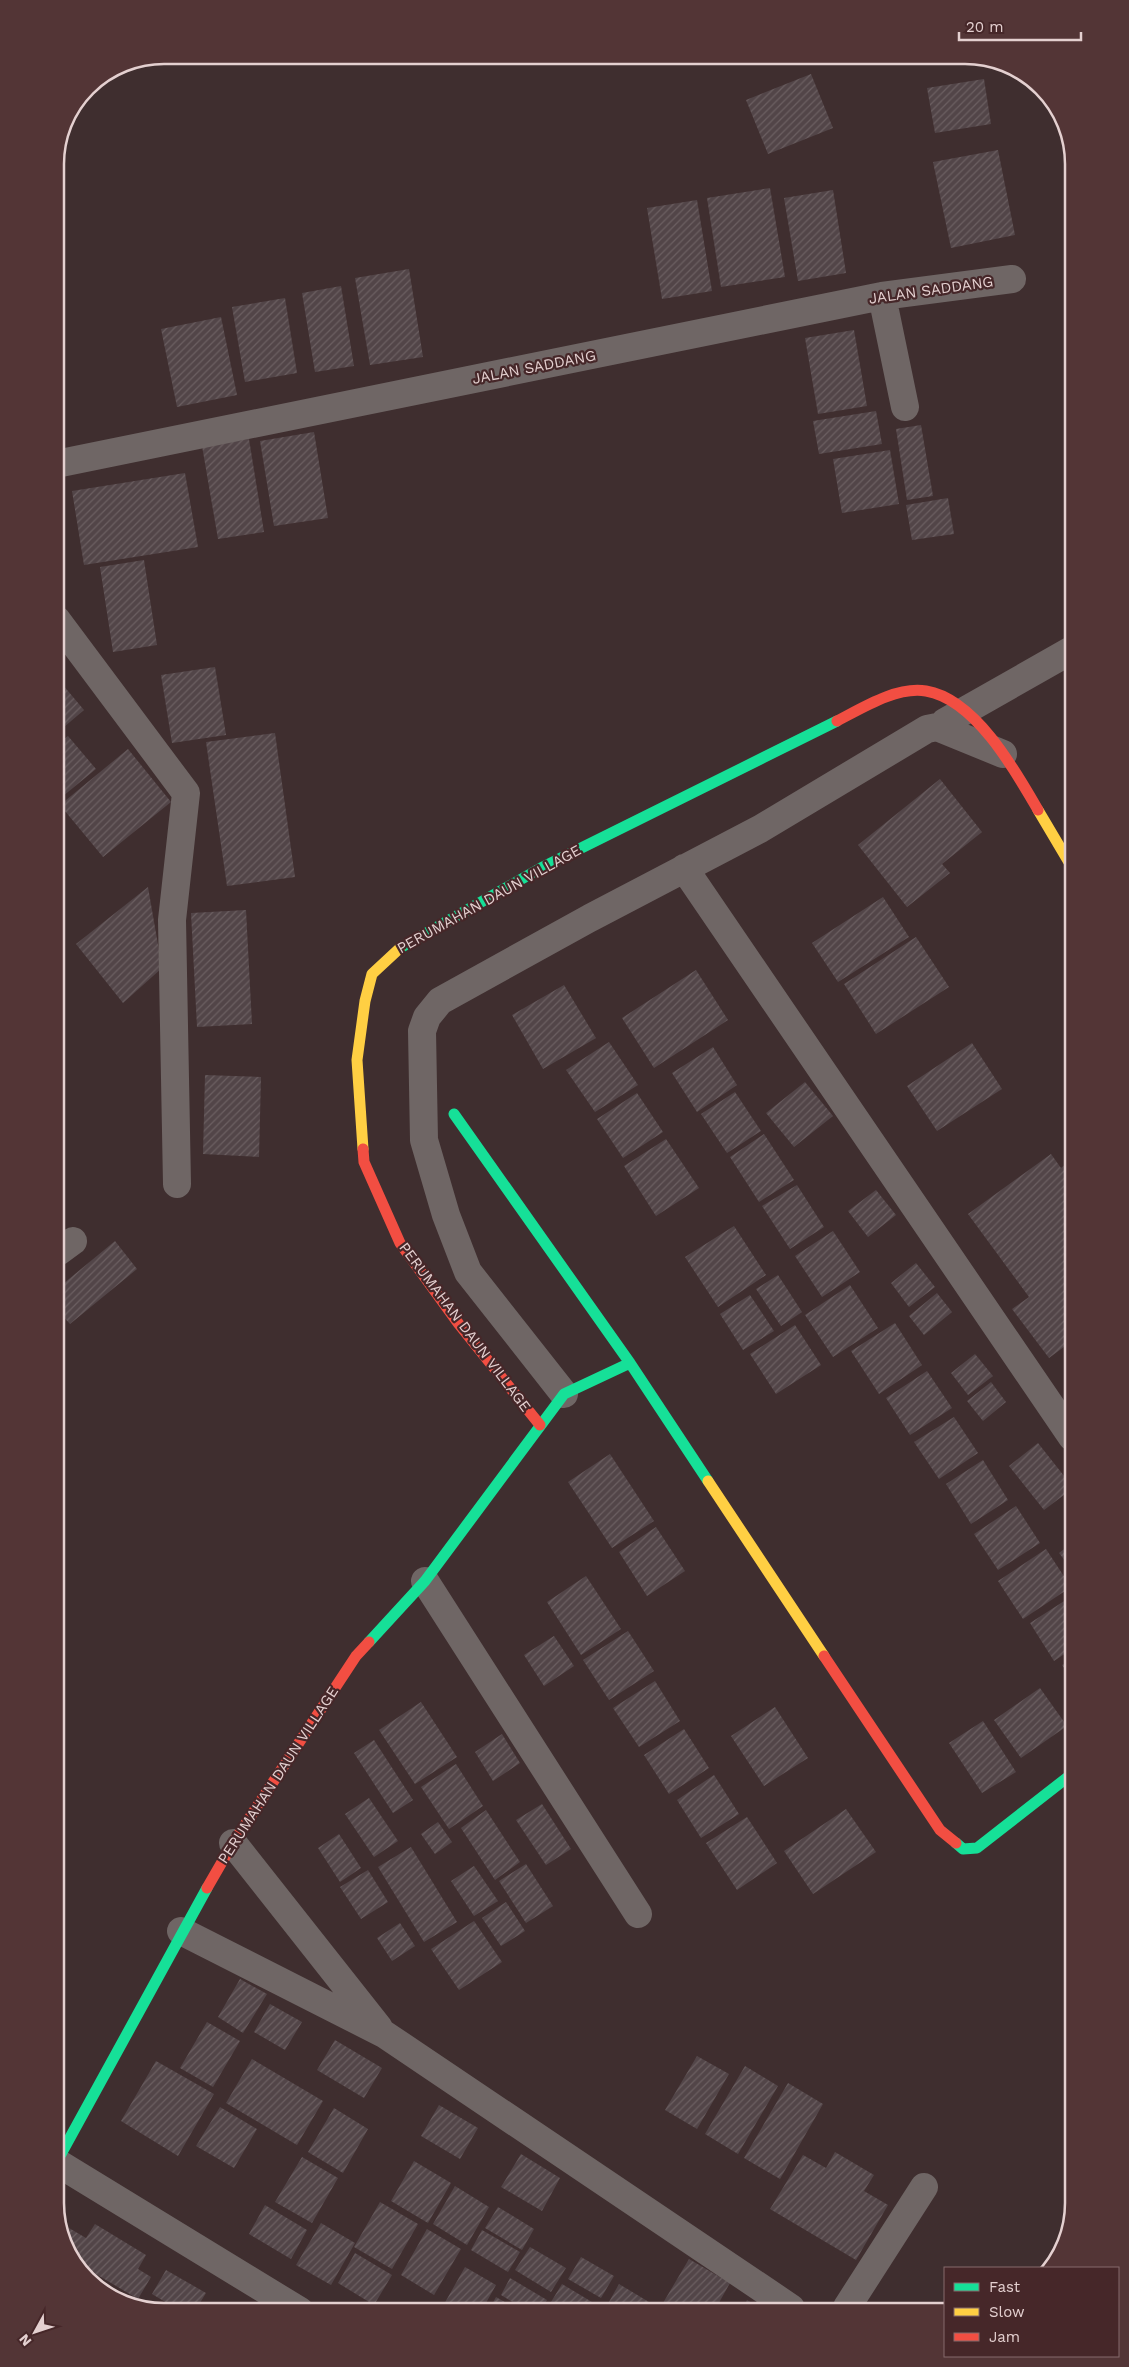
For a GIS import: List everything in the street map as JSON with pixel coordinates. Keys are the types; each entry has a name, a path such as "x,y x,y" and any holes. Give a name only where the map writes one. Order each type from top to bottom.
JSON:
{"street":[{"name":"JALAN SADDANG","path":"64,462 882,296 1012,279"},
{"path":"882,296 905,406"},
{"path":"64,630 186,793 172,920 175,988 177,1184"},
{"path":"630,1363 564,1394 468,1272 446,1215 424,1140 422,1031 427,1017 440,1002 684,868 760,829 927,729 937,727 1065,654"},
{"name":"PERUMAHAN DAUN VILLAGE","path":"540,1425 458,1323 400,1244 364,1162 357,1060 365,1001 372,974 396,950 541,868 884,697 927,691 950,699 966,711 1003,754 1065,856"},
{"path":"937,727 1003,754"},
{"path":"684,868 1065,1427"},
{"path":"454,1114 630,1363 940,1830 964,1849 977,1848 1065,1779"},
{"name":"PERUMAHAN DAUN VILLAGE","path":"64,2148 181,1930 233,1843 356,1656 425,1580 564,1394"},
{"path":"425,1580 638,1914"},
{"path":"233,1843 384,2034"},
{"path":"181,1930 384,2034 784,2303"},
{"path":"64,2167 287,2303"},
{"path":"850,2303 924,2187"}],"building":[{"path":"811,74 833,128 768,154 746,100"},
{"path":"984,79 991,124 935,133 927,88"},
{"path":"998,150 1015,235 951,248 933,162"},
{"path":"770,188 785,277 721,287 707,198"},
{"path":"833,190 846,273 798,281 784,198"},
{"path":"697,200 712,291 662,299 647,208"},
{"path":"409,269 423,357 370,365 355,278"},
{"path":"341,286 354,366 315,372 302,293"},
{"path":"285,298 297,373 245,382 232,307"},
{"path":"221,317 237,395 177,407 161,329"},
{"path":"854,330 867,406 818,414 805,338"},
{"path":"876,411 882,444 819,454 813,421"},
{"path":"921,425 933,496 907,500 896,429"},
{"path":"314,432 328,518 274,526 260,441"},
{"path":"249,439 264,532 218,539 202,446"},
{"path":"890,450 899,504 842,513 833,459"},
{"path":"185,473 198,547 84,565 72,491"},
{"path":"948,498 954,534 912,540 906,505"},
{"path":"144,560 157,645 113,652 100,567"},
{"path":"215,667 226,735 172,743 161,675"},
{"path":"64,686 84,710 64,727"},
{"path":"275,733 295,877 227,886 206,742"},
{"path":"68,736 96,769 64,795 64,739"},
{"path":"128,749 171,802 103,857 64,810 64,802"},
{"path":"940,779 982,832 942,864 950,873 907,907 858,845"},
{"path":"148,887 162,968 123,1003 76,944"},
{"path":"883,897 909,937 838,982 812,943"},
{"path":"246,910 252,1024 197,1027 191,913"},
{"path":"916,937 949,987 876,1034 844,984"},
{"path":"696,970 728,1020 654,1068 622,1018"},
{"path":"564,985 596,1038 543,1069 512,1015"},
{"path":"609,1042 638,1085 595,1112 566,1070"},
{"path":"972,1043 1002,1089 937,1131 907,1086"},
{"path":"713,1047 737,1085 697,1112 672,1073"},
{"path":"205,1075 261,1077 259,1157 203,1154"},
{"path":"805,1082 833,1116 794,1147 766,1113"},
{"path":"735,1092 761,1131 727,1153 701,1114"},
{"path":"637,1093 663,1132 623,1158 597,1119"},
{"path":"764,1134 794,1180 759,1202 730,1157"},
{"path":"666,1139 699,1188 656,1216 624,1166"},
{"path":"1051,1154 1061,1168 1065,1165 1065,1346 1049,1358 1012,1309 1029,1297 968,1214"},
{"path":"797,1185 824,1227 790,1249 762,1206"},
{"path":"876,1190 896,1215 868,1237 848,1211"},
{"path":"734,1226 766,1275 718,1307 685,1257"},
{"path":"833,1231 860,1272 822,1297 795,1256"},
{"path":"115,1241 137,1269 70,1324 64,1318 64,1283"},
{"path":"916,1263 935,1287 909,1307 891,1283"},
{"path":"778,1275 802,1312 781,1326 756,1289"},
{"path":"850,1285 878,1328 833,1357 805,1315"},
{"path":"937,1293 952,1312 924,1335 909,1316"},
{"path":"750,1295 774,1331 743,1350 720,1314"},
{"path":"895,1323 922,1365 879,1394 851,1351"},
{"path":"795,1325 821,1365 776,1394 750,1354"},
{"path":"975,1354 993,1376 968,1395 951,1373"},
{"path":"927,1371 952,1408 910,1435 886,1398"},
{"path":"991,1382 1006,1402 983,1421 967,1401"},
{"path":"954,1417 978,1453 939,1479 914,1442"},
{"path":"1038,1443 1065,1477 1065,1494 1044,1510 1009,1466"},
{"path":"610,1454 654,1521 612,1548 568,1482"},
{"path":"983,1460 1008,1500 971,1524 946,1484"},
{"path":"1016,1506 1040,1543 998,1570 974,1534"},
{"path":"656,1527 685,1571 647,1596 619,1552"},
{"path":"1065,1548 1065,1561 1059,1553"},
{"path":"1046,1549 1065,1578 1065,1591 1023,1619 998,1581"},
{"path":"586,1576 621,1629 581,1655 547,1602"},
{"path":"1065,1600 1065,1654 1054,1661 1030,1623"},
{"path":"628,1631 654,1671 609,1700 583,1660"},
{"path":"554,1636 574,1666 544,1686 524,1655"},
{"path":"655,1681 680,1721 639,1747 613,1708"},
{"path":"1040,1688 1065,1723 1065,1727 1021,1758 994,1720"},
{"path":"421,1702 457,1757 415,1784 379,1730"},
{"path":"775,1707 808,1758 764,1786 731,1736"},
{"path":"983,1721 1016,1772 982,1793 949,1743"},
{"path":"684,1729 709,1768 669,1794 644,1755"},
{"path":"502,1734 520,1763 493,1781 475,1752"},
{"path":"374,1740 413,1800 393,1813 354,1753"},
{"path":"456,1764 483,1806 449,1829 421,1787"},
{"path":"714,1775 739,1814 701,1838 677,1800"},
{"path":"369,1798 398,1841 374,1857 345,1814"},
{"path":"542,1804 571,1849 546,1865 516,1820"},
{"path":"846,1809 876,1852 813,1894 784,1851"},
{"path":"486,1810 520,1862 495,1880 461,1828"},
{"path":"747,1817 777,1863 737,1890 706,1843"},
{"path":"438,1822 452,1842 435,1854 421,1834"},
{"path":"339,1834 361,1868 340,1882 318,1848"},
{"path":"411,1847 457,1922 424,1942 378,1867"},
{"path":"526,1864 553,1906 526,1923 499,1881"},
{"path":"474,1866 498,1901 474,1916 451,1881"},
{"path":"368,1870 388,1902 361,1919 340,1887"},
{"path":"506,1902 525,1931 501,1946 482,1918"},
{"path":"474,1921 502,1962 459,1990 431,1949"},
{"path":"400,1923 415,1946 392,1961 377,1938"},
{"path":"240,1979 267,1994 243,2033 218,2017"},
{"path":"270,2004 302,2022 285,2050 254,2032"},
{"path":"207,2022 240,2041 213,2087 180,2068"},
{"path":"335,2040 382,2068 364,2098 317,2070"},
{"path":"697,2056 729,2074 697,2129 665,2110"},
{"path":"252,2059 323,2101 297,2145 226,2103"},
{"path":"156,2061 214,2094 178,2156 121,2121"},
{"path":"745,2066 778,2086 738,2154 705,2134"},
{"path":"788,2083 823,2104 780,2179 744,2158"},
{"path":"439,2105 478,2128 460,2159 421,2136"},
{"path":"220,2107 257,2129 234,2168 196,2146"},
{"path":"334,2108 368,2129 343,2173 308,2152"},
{"path":"835,2152 874,2175 864,2191 888,2205 856,2260 770,2209 803,2155 826,2168"},
{"path":"521,2154 560,2178 542,2211 501,2187"},
{"path":"302,2157 338,2178 312,2223 275,2202"},
{"path":"414,2161 451,2183 428,2223 391,2201"},
{"path":"455,2186 489,2207 467,2245 433,2224"},
{"path":"380,2202 418,2224 392,2269 354,2247"},
{"path":"265,2205 307,2230 291,2259 249,2234"},
{"path":"498,2207 534,2229 522,2250 485,2228"},
{"path":"321,2223 355,2243 331,2285 296,2265"},
{"path":"95,2224 146,2255 138,2269 151,2277 138,2299 90,2270 77,2253 68,2230 69,2228 86,2238"},
{"path":"427,2229 461,2249 434,2295 401,2275"},
{"path":"482,2230 520,2252 508,2272 471,2250"},
{"path":"530,2247 566,2268 551,2292 515,2270"},
{"path":"355,2253 392,2275 375,2303 371,2303 338,2283"},
{"path":"581,2257 614,2276 601,2298 568,2279"},
{"path":"689,2259 730,2283 719,2303 663,2303"},
{"path":"465,2267 496,2285 486,2303 445,2303"},
{"path":"166,2270 206,2293 200,2303 167,2303 152,2294"},
{"path":"510,2278 547,2300 545,2303 514,2303 501,2295"},
{"path":"562,2284 594,2303 553,2303 551,2302"},
{"path":"619,2284 651,2303 608,2303"},
{"path":"496,2297 506,2303 493,2303"}],"traffic: fast":[{"path":"400,948 541,868 837,721"},
{"path":"454,1114 630,1363 708,1481"},
{"path":"369,1642 425,1581 564,1394 630,1363"},
{"path":"956,1843 963,1849 977,1848 1065,1779"},
{"path":"64,2149 207,1888"}],"traffic: slow":[{"path":"1038,810 1065,856"},
{"path":"363,1149 357,1060 365,1001 372,974 400,948"},
{"path":"708,1481 824,1656"}],"traffic: jam":[{"path":"837,721 868,704 903,692 926,691 944,697 961,707 992,738 1038,810"},
{"path":"363,1149 364,1162 400,1243 458,1323 540,1425"},
{"path":"207,1888 233,1843 356,1656 369,1642"},
{"path":"824,1656 940,1830 956,1843"}]}
